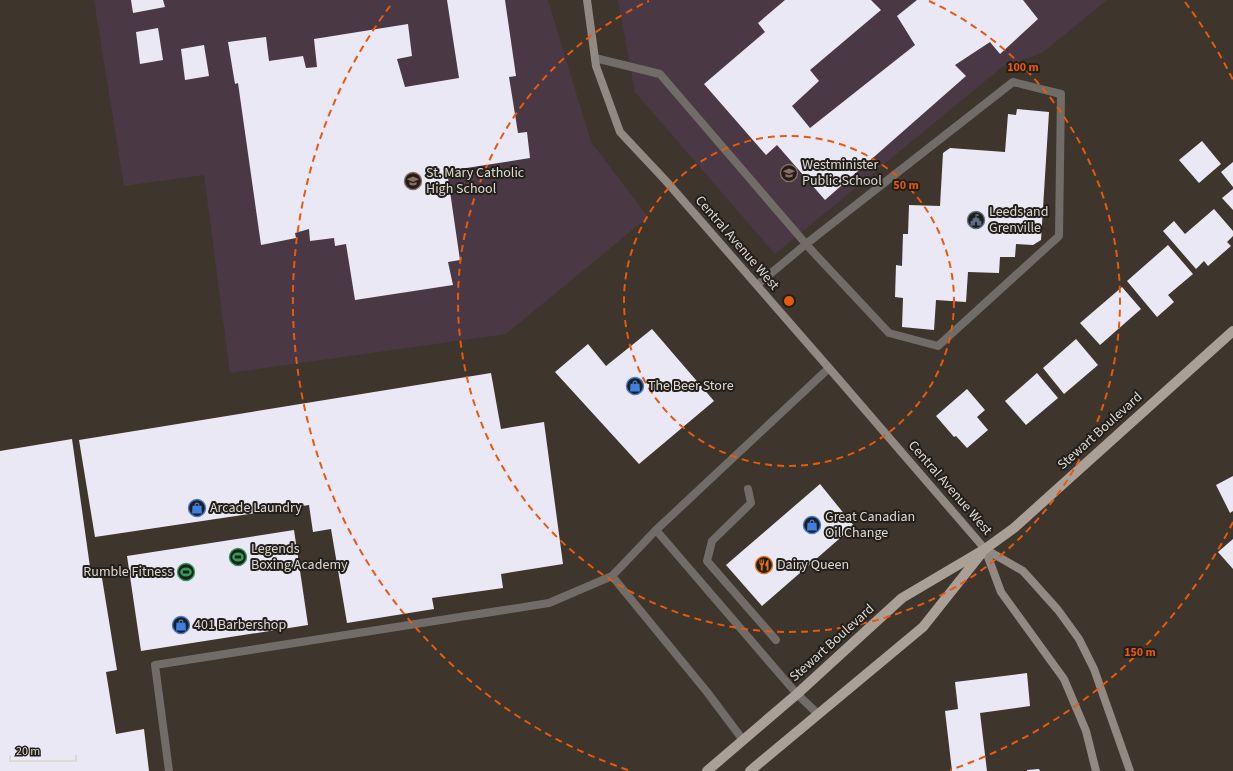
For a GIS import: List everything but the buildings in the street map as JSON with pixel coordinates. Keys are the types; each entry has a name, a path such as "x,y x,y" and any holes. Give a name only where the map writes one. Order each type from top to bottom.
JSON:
{"main road":[{"name":"Stewart Boulevard","path":"707,771 797,694 902,598 985,549 1014,528 1233,331"},
{"name":"Stewart Boulevard","path":"750,771 923,627 985,549"}],"street":[{"name":"Central Avenue West","path":"587,0 596,66 620,132 757,285 985,549 1023,571 1058,610 1079,639 1094,669 1130,771"},
{"name":"Central Avenue West","path":"985,549 1001,592 1064,679 1086,731 1096,771"}],"lane":[{"path":"595,58 660,74 806,244 889,333 938,346 1059,236 1061,94 1013,82 806,244 757,285"},
{"path":"169,771 155,665 549,603 612,576 656,530 829,368"},
{"path":"748,489 751,503 712,541 707,560 776,640"},
{"path":"656,530 797,694 818,714"},
{"path":"612,576 707,692 743,740"}],"shaded area":[{"name":"St. Mary Catholic High School","path":"94,0 548,0 591,142 648,217 506,334 230,373 204,175 124,186"},
{"name":"Westminister Public School","path":"618,0 1107,0 1042,53 1002,67 775,254 635,92"}],"place":[{"name":"Westminister Public School","path":"789,173"},
{"name":"St. Mary Catholic High School","path":"413,181"},
{"name":"Leeds and Grenville","path":"976,220"},
{"name":"The Beer Store","path":"635,386"},
{"name":"Arcade Laundry","path":"197,508"},
{"name":"Great Canadian Oil Change","path":"812,525"},
{"name":"Legends Boxing Academy","path":"238,557"},
{"name":"Dairy Queen","path":"764,565"},
{"name":"Rumble Fitness","path":"186,572"},
{"name":"401 Barbershop","path":"181,625"}]}
